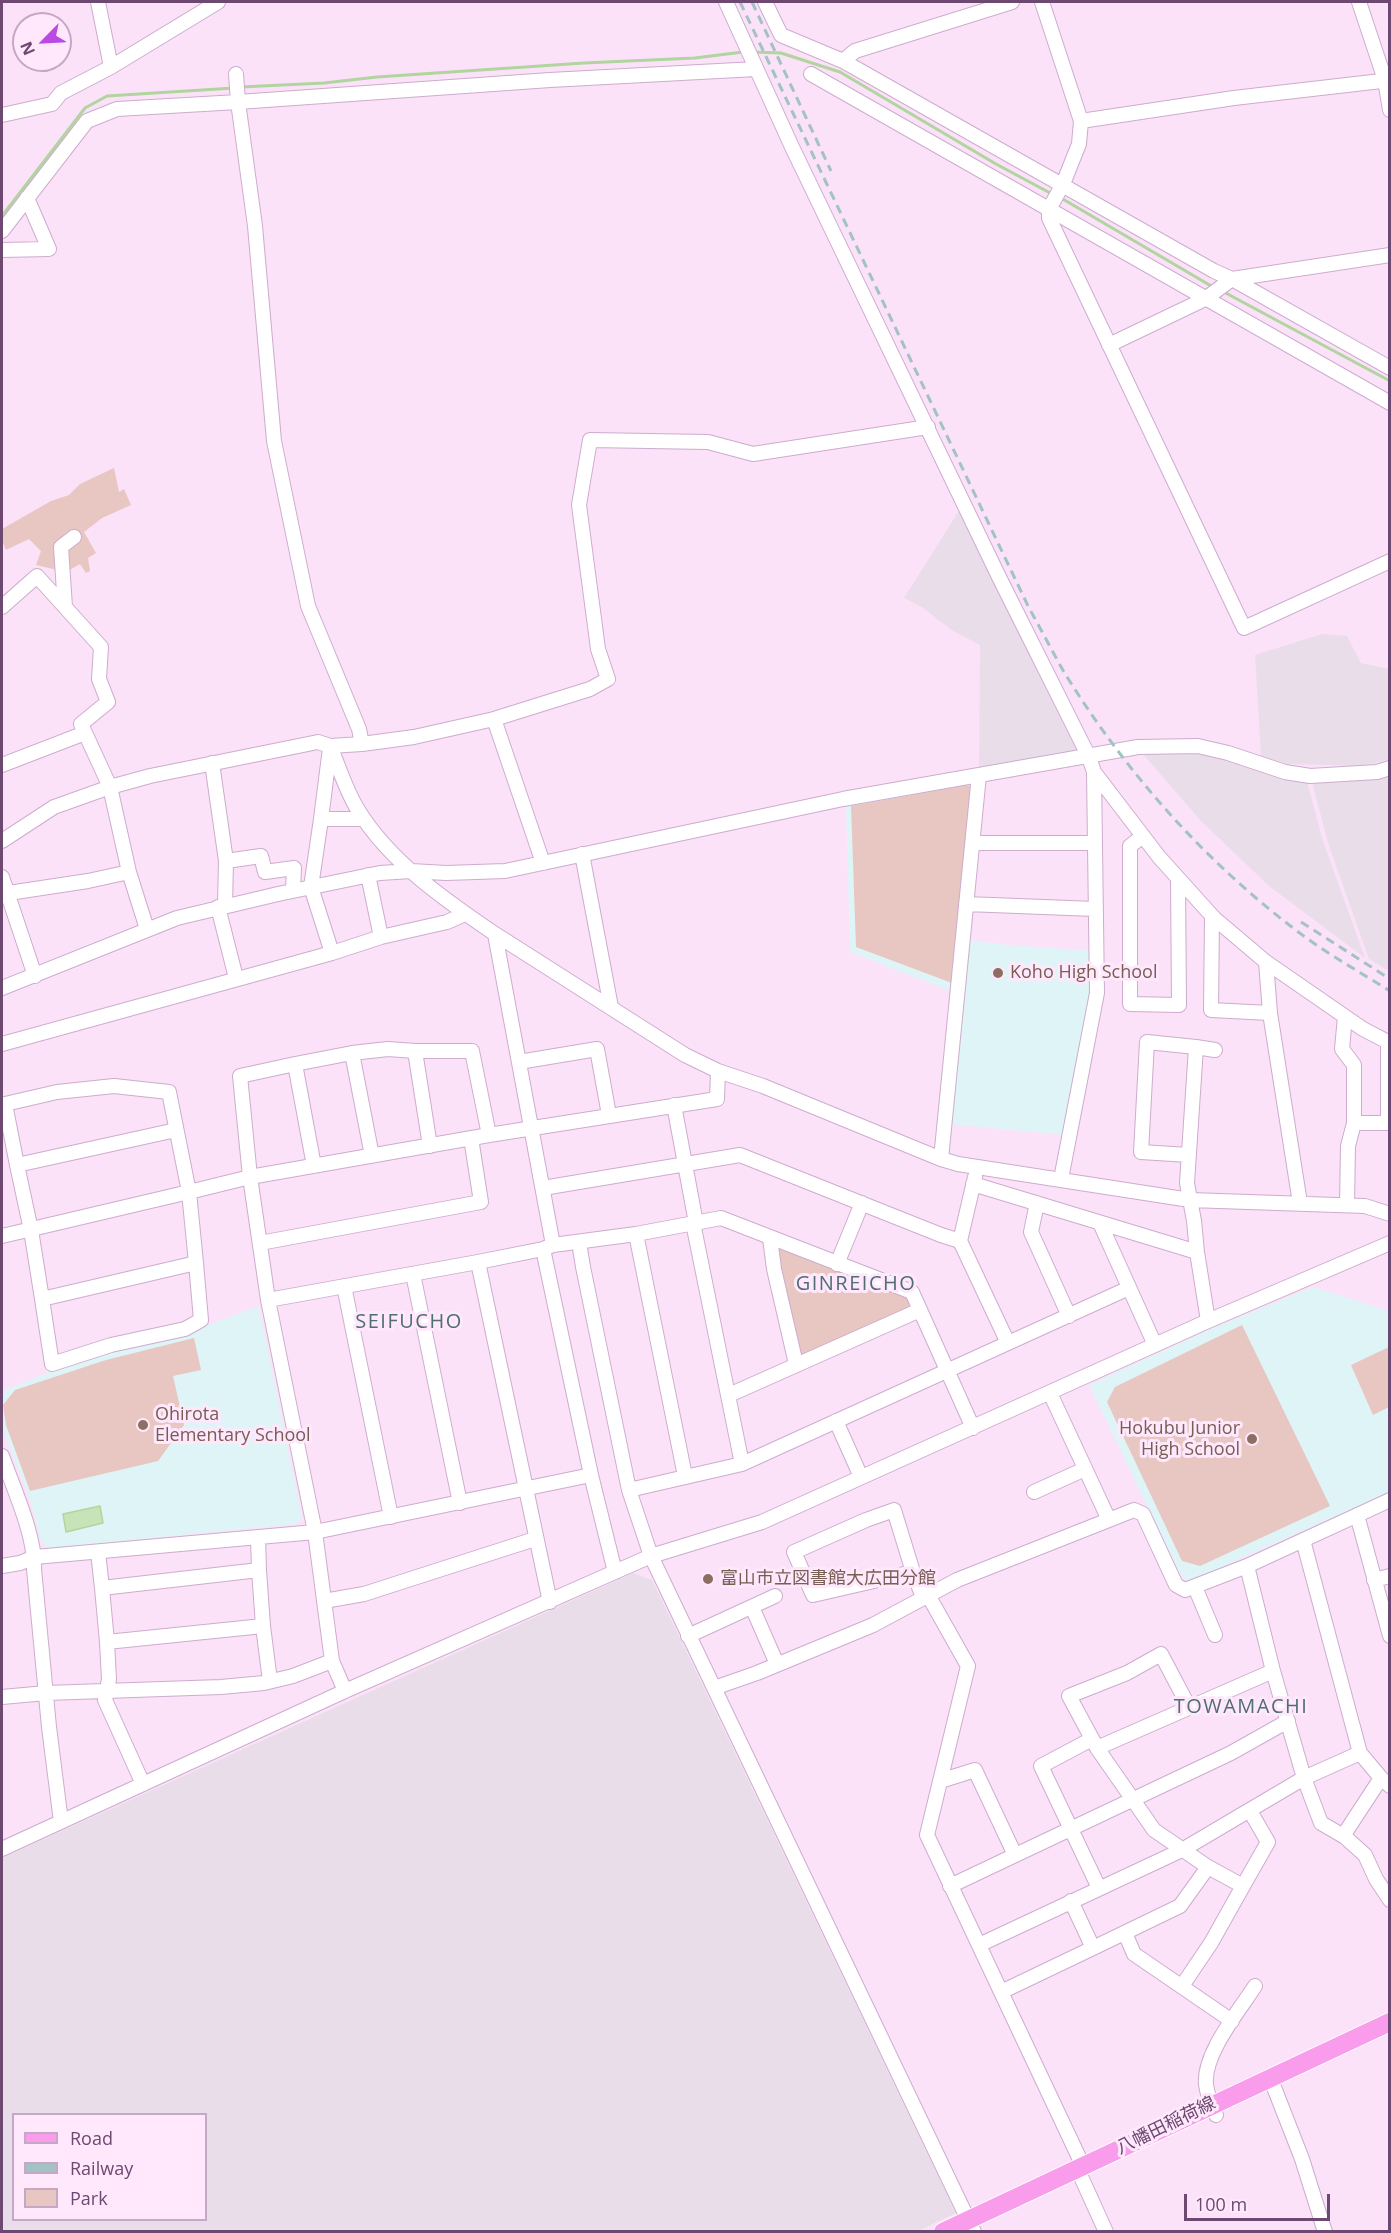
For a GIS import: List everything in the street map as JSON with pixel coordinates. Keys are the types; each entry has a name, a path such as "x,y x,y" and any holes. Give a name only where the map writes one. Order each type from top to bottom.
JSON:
{"main road":[{"name":"八幡田稲荷線","path":"943,2232 971,2228 1082,2172 1272,2082 1389,2022"},
{"name":"八幡田稲荷線","path":"1272,2082 1389,2033"}],"street":[{"path":"98,2 111,67"},
{"path":"2,115 52,104 61,93 111,67 218,2"},
{"path":"726,2 796,157 1094,771 1143,836 1212,916 1266,962 1363,1029 1389,1043 1388,1123 1354,1123"},
{"path":"765,2 781,35 843,61 1063,184 1214,272 1232,279 1389,368"},
{"path":"843,61 855,51 1011,2"},
{"path":"1042,2 1081,121 1079,144 1063,184 1049,209 1049,218 1244,628 1389,561"},
{"path":"1359,2 1387,80 1389,110"},
{"path":"2,231 87,121 117,109 550,80 756,69"},
{"path":"236,74 256,237 274,441 308,606 359,729 363,744"},
{"path":"811,74 1389,403"},
{"path":"1081,121 1234,98 1387,80"},
{"path":"2,250 49,249 27,198"},
{"path":"1109,345 1205,299 1232,279 1389,255"},
{"path":"2,841 54,807 110,787 150,776 318,742 330,746 414,737 495,719 590,689 608,679 598,649 579,505 590,441 708,442 753,454 928,427"},
{"path":"65,607 61,547 74,537"},
{"path":"2,607 37,576 101,647 99,679 108,702 81,724 110,787 129,872 147,929"},
{"path":"495,719 543,862"},
{"path":"2,765 85,733"},
{"path":"330,746 311,887 332,953"},
{"path":"330,746 356,809 385,847 411,871 465,914 495,934 685,1055 718,1071 763,1086 941,1159 977,1167 1190,1200 1365,1206 1389,1213 1389,1206"},
{"path":"2,988 147,929 193,913 311,887 368,875 411,871 446,873 505,871 843,799 1138,747 1198,746 1228,753 1285,772 1310,776 1377,772 1389,768"},
{"path":"213,763 226,861 222,906 236,978"},
{"path":"1061,1179 1097,993 1093,843 1094,771"},
{"path":"941,1159 980,775"},
{"path":"321,819 364,819"},
{"path":"1143,836 1130,846 1130,1004 1179,1005 1178,878"},
{"path":"973,843 1093,843"},
{"path":"582,854 611,1007"},
{"path":"226,861 261,856 265,872 294,868 293,891"},
{"path":"4,895 129,872"},
{"path":"368,875 381,937"},
{"path":"2,877 4,895 35,976"},
{"path":"966,904 1095,909"},
{"path":"2,1044 332,953 381,937 447,922 465,914"},
{"path":"1212,916 1211,1010 1270,1012"},
{"path":"495,934 543,1188 548,1247 591,1475 615,1572"},
{"path":"1266,962 1270,1012 1300,1203"},
{"path":"1345,1017 1342,1049 1354,1065 1354,1123 1348,1146 1347,1205"},
{"path":"1189,1155 1141,1152 1148,1042 1215,1050"},
{"path":"1196,1047 1187,1183 1208,1321"},
{"path":"345,1691 332,1661 315,1532 268,1300 250,1177 240,1076 352,1053 388,1049 472,1052 489,1135"},
{"path":"519,1062 597,1049 609,1115"},
{"path":"415,1051 430,1146"},
{"path":"352,1053 372,1156"},
{"path":"295,1064 314,1166"},
{"path":"2,1236 250,1177 471,1138 717,1099 718,1071"},
{"path":"114,1086 169,1092 176,1130 189,1192 201,1320 185,1329 111,1345 52,1364 31,1230 5,1104 57,1092 114,1086"},
{"path":"674,1105 694,1223 742,1464"},
{"path":"17,1165 176,1130"},
{"path":"260,1243 481,1202 471,1138"},
{"path":"543,1188 740,1155 960,1241"},
{"path":"977,1167 960,1241 1008,1343"},
{"path":"973,1184 1197,1252"},
{"path":"837,1264 862,1203"},
{"path":"1037,1203 1031,1232 1069,1316"},
{"path":"268,1300 548,1247 721,1218 912,1292 973,1428"},
{"path":"1100,1222 1155,1345"},
{"path":"636,1234 685,1476"},
{"path":"770,1238 774,1269 796,1364"},
{"path":"579,1242 629,1490 651,1556 971,2228"},
{"path":"2,1849 345,1691 651,1556 741,1531 1208,1321 1389,1243"},
{"path":"1374,1250 1389,1259"},
{"path":"477,1262 550,1602"},
{"path":"42,1299 196,1263"},
{"path":"413,1274 460,1503"},
{"path":"344,1286 391,1517"},
{"path":"629,1490 742,1464 1130,1288"},
{"path":"729,1395 920,1310"},
{"path":"1050,1393 1108,1520"},
{"path":"836,1421 861,1477"},
{"path":"2,1456 19,1502 35,1557 46,1693 61,1822"},
{"path":"1034,1492 1085,1469"},
{"path":"2,1566 20,1563 35,1557 315,1532 591,1475"},
{"path":"714,1688 873,1625 957,1580 1134,1510 1143,1514 1176,1585 1185,1590 1247,1566 1389,1500"},
{"path":"913,1572 813,1594 794,1552 894,1510 921,1592 928,1595 968,1666 927,1835 1001,1992 1082,2172 1106,2232"},
{"path":"1357,1515 1389,1636"},
{"path":"258,1537 263,1626 270,1681"},
{"path":"324,1601 364,1594 535,1539"},
{"path":"1303,1540 1360,1753 1385,1782 1343,1836"},
{"path":"98,1552 109,1679 105,1700 143,1784"},
{"path":"1247,1566 1273,1671 1304,1778 1321,1822 1343,1836 1365,1855 1389,1900"},
{"path":"102,1588 259,1570"},
{"path":"1374,1580 1389,1576"},
{"path":"1195,1587 1215,1635"},
{"path":"688,1636 775,1596"},
{"path":"752,1607 777,1664"},
{"path":"107,1642 263,1626"},
{"path":"1189,1707 1161,1654 1127,1673 1069,1696 1095,1744 1154,1830 1208,1867 1243,1886"},
{"path":"2,1697 46,1693 221,1687 293,1676 332,1661"},
{"path":"1099,1888 1041,1766 1273,1671"},
{"path":"950,1886 1231,1754 1288,1721"},
{"path":"979,1945 1182,1850 1304,1778 1360,1753"},
{"path":"940,1781 975,1770 1015,1855"},
{"path":"1182,1986 1211,1943 1268,1842 1250,1811"},
{"path":"1001,1992 1180,1906 1208,1867"},
{"path":"1071,1901 1092,1948"},
{"path":"1125,1933 1134,1954 1232,2021"},
{"path":"1214,2110 1206,2083 1210,2062 1216,2048 1255,1986"},
{"path":"1272,2082 1302,2159 1324,2232"}],"shaded area":[{"path":"962,506 1080,744 1078,754 979,769 980,645 953,631 923,608 904,598"},
{"path":"1322,634 1347,636 1361,663 1389,669 1389,759 1365,766 1288,764 1261,757 1255,655"},
{"path":"1194,750 1307,781 1322,838 1365,958 1269,886 1201,821 1142,753"},
{"path":"1389,775 1389,971 1369,959 1328,843 1312,782"},
{"name":"Koho High School","path":"974,782 959,939 1094,951 1091,1003 1065,1135 948,1124 958,994 850,952 846,805"},
{"name":"Hokubu Junior High School","path":"1313,1287 1389,1311 1389,1492 1195,1579 1187,1580 1180,1574 1089,1385 1213,1328"},
{"name":"Ohirota Elementary School","path":"259,1306 302,1518 297,1524 48,1548 41,1541 30,1500 3,1430 2,1391 77,1361 208,1325"},
{"path":"100,1506 103,1523 66,1532 63,1514"},
{"path":"633,1573 652,1580 956,2213 916,2232 2,2231 2,1858"}],"green space":[{"path":"114,468 119,492 124,489 131,505 102,518 84,532 96,553 88,558 90,571 86,573 80,564 66,572 36,565 41,551 29,539 6,550 2,540 2,529 51,501 69,495 80,484"},
{"path":"967,785 972,787 952,983 856,947 851,806"},
{"path":"781,1248 910,1298 908,1312 798,1360 775,1253"},
{"path":"1242,1325 1330,1506 1200,1566 1182,1561 1107,1402 1115,1387"},
{"path":"194,1338 201,1370 173,1376 184,1425 158,1461 30,1491 6,1425 3,1405 15,1390 106,1360"},
{"path":"1389,1347 1389,1407 1373,1415 1351,1365"}],"waterway":[{"path":"241,87 324,83 377,77 584,63 695,58 743,52"},
{"path":"752,52 781,53 840,72 996,164 1052,194"},
{"path":"2,216 85,108 107,96 234,88"},
{"path":"1061,198 1213,287"},
{"path":"1222,291 1390,381"}],"railway":[{"path":"740,2 1029,608 1064,672 1088,709 1141,781 1201,847 1233,877 1312,942 1390,991"},
{"path":"752,2 831,171"},
{"path":"1301,922 1390,979"}],"place":[{"name":"Koho High School","path":"998,973"},
{"name":"Ohirota Elementary School","path":"143,1425"},
{"name":"Hokubu Junior High School","path":"1252,1439"},
{"name":"富山市立図書館大広田分館","path":"708,1579"}],"district":[{"name":"GINREICHO","path":"856,1284"},
{"name":"SEIFUCHO","path":"409,1322"},
{"name":"TOWAMACHI","path":"1241,1707"}]}
